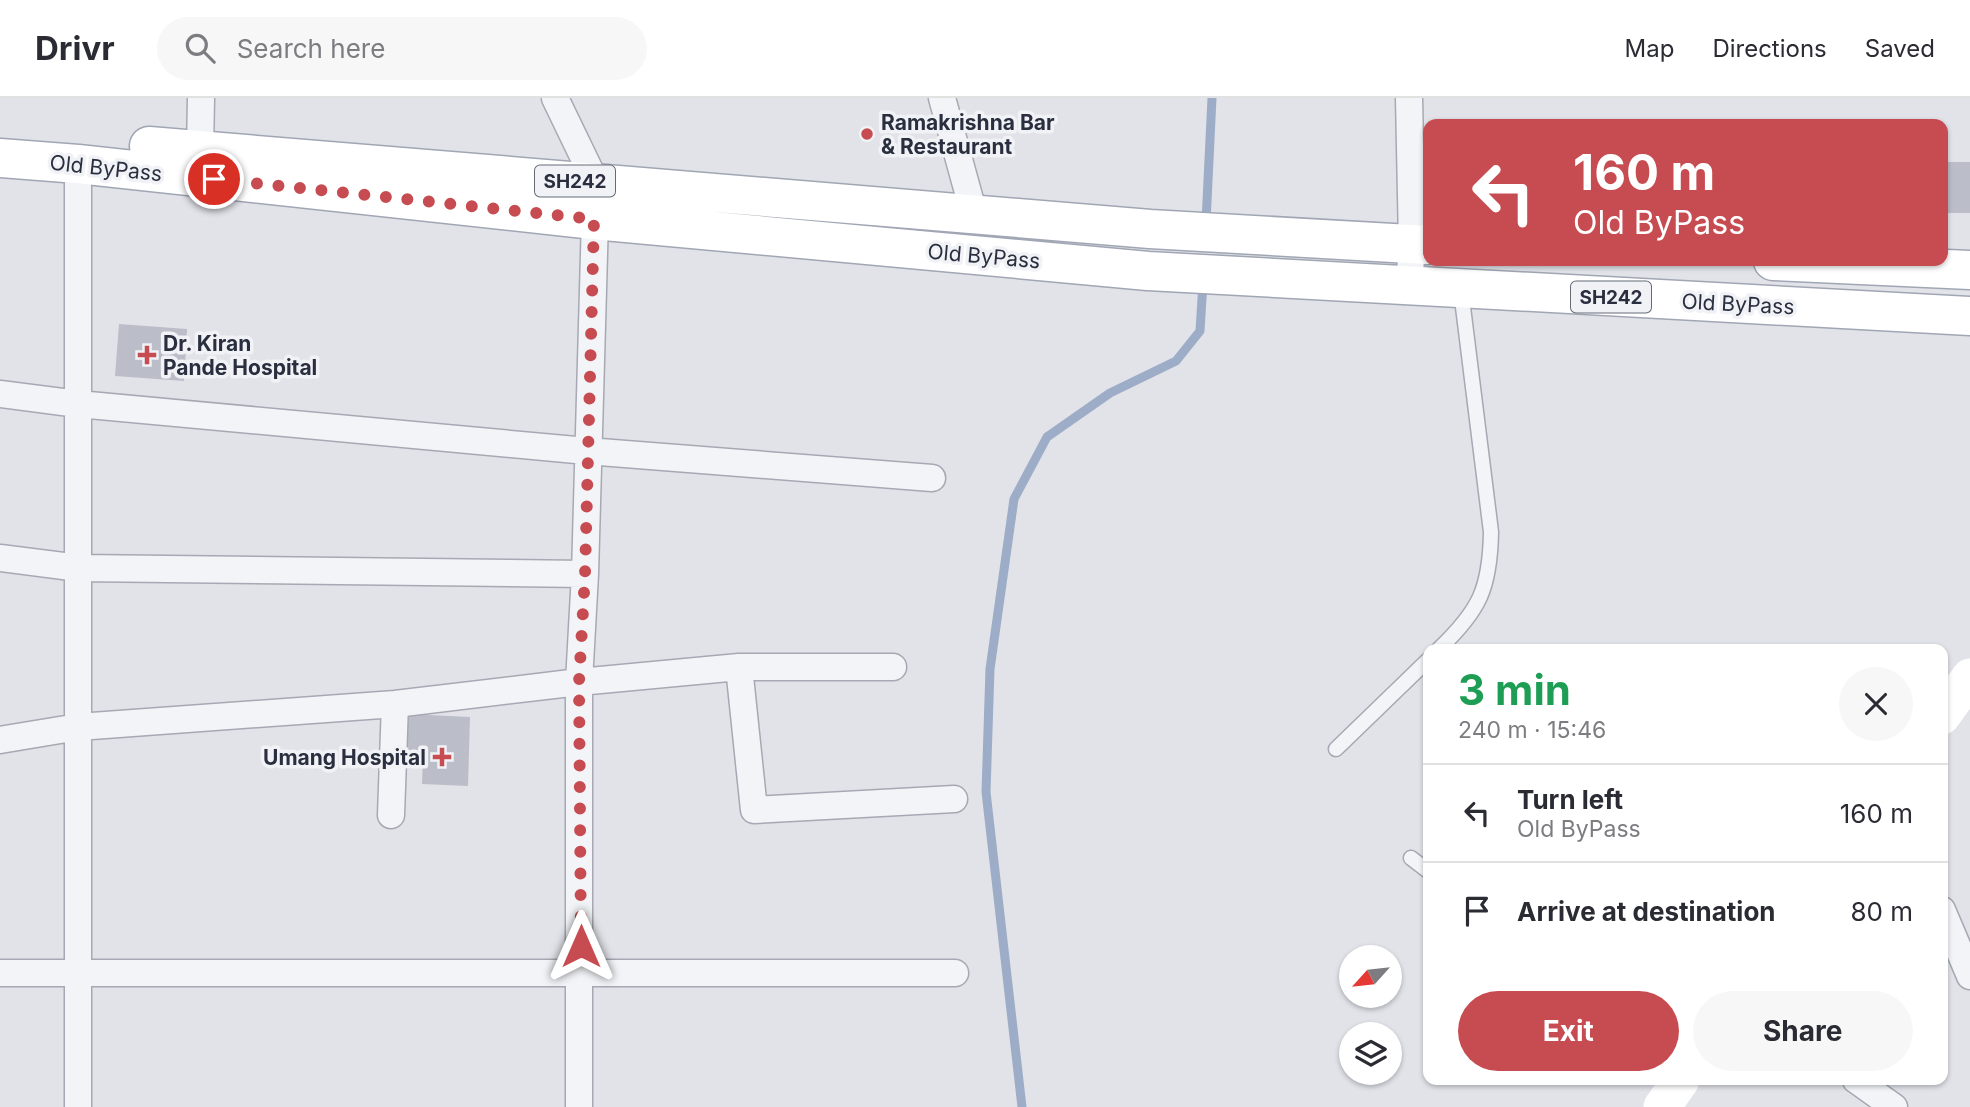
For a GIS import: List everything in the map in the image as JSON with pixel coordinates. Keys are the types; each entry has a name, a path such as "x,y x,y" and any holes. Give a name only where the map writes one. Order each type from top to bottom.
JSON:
{"main road":[{"name":"Old ByPass","path":"0,134 200,150 1148,271 1970,316"},
{"name":"Old ByPass","path":"0,158 595,201 974,214 1150,229 1420,244"},
{"path":"1882,266 1970,270"},
{"path":"1948,708 1970,677"},
{"path":"1662,1107 1677,1085"}],"street":[{"path":"200,150 201,98"},
{"path":"555,98 595,201 585,575 579,682 579,1107"},
{"path":"942,98 974,214"},
{"path":"1409,98 1420,244 1409,287"},
{"path":"78,164 78,1107"},
{"path":"0,394 78,404 587,451 932,478"},
{"path":"0,558 79,568 585,575"},
{"path":"0,740 78,727 395,704 579,682 739,667 893,667"},
{"path":"739,667 754,810 954,799"},
{"path":"391,815 395,704"},
{"path":"1948,924 1970,976"},
{"path":"0,973 956,973"},
{"path":"1863,1085 1894,1107"}],"lane":[{"path":"1444,644 1465,625 1482,594 1490,564 1491,532 1461,289"},
{"path":"1336,749 1423,665"},
{"path":"1411,858 1423,868"}],"building":[{"path":"1948,162 1970,162 1970,213 1948,213"},
{"path":"119,324 187,329 184,381 115,376"},
{"path":"407,714 470,717 468,786 422,784 423,754 406,753"}],"waterway":[{"path":"1206,222 1212,98"},
{"path":"1022,1107 986,792 990,669 1014,499 1047,437 1110,393 1176,361 1200,331 1203,282"}],"place":[{"name":"Ramakrishna Bar & Restaurant","path":"867,134"},
{"name":"Dr. Kiran Pande Hospital","path":"147,355"},
{"name":"Umang Hospital","path":"442,757"}],"route":[{"path":"214,179 594,219 585,575 579,682 581,946"}]}
